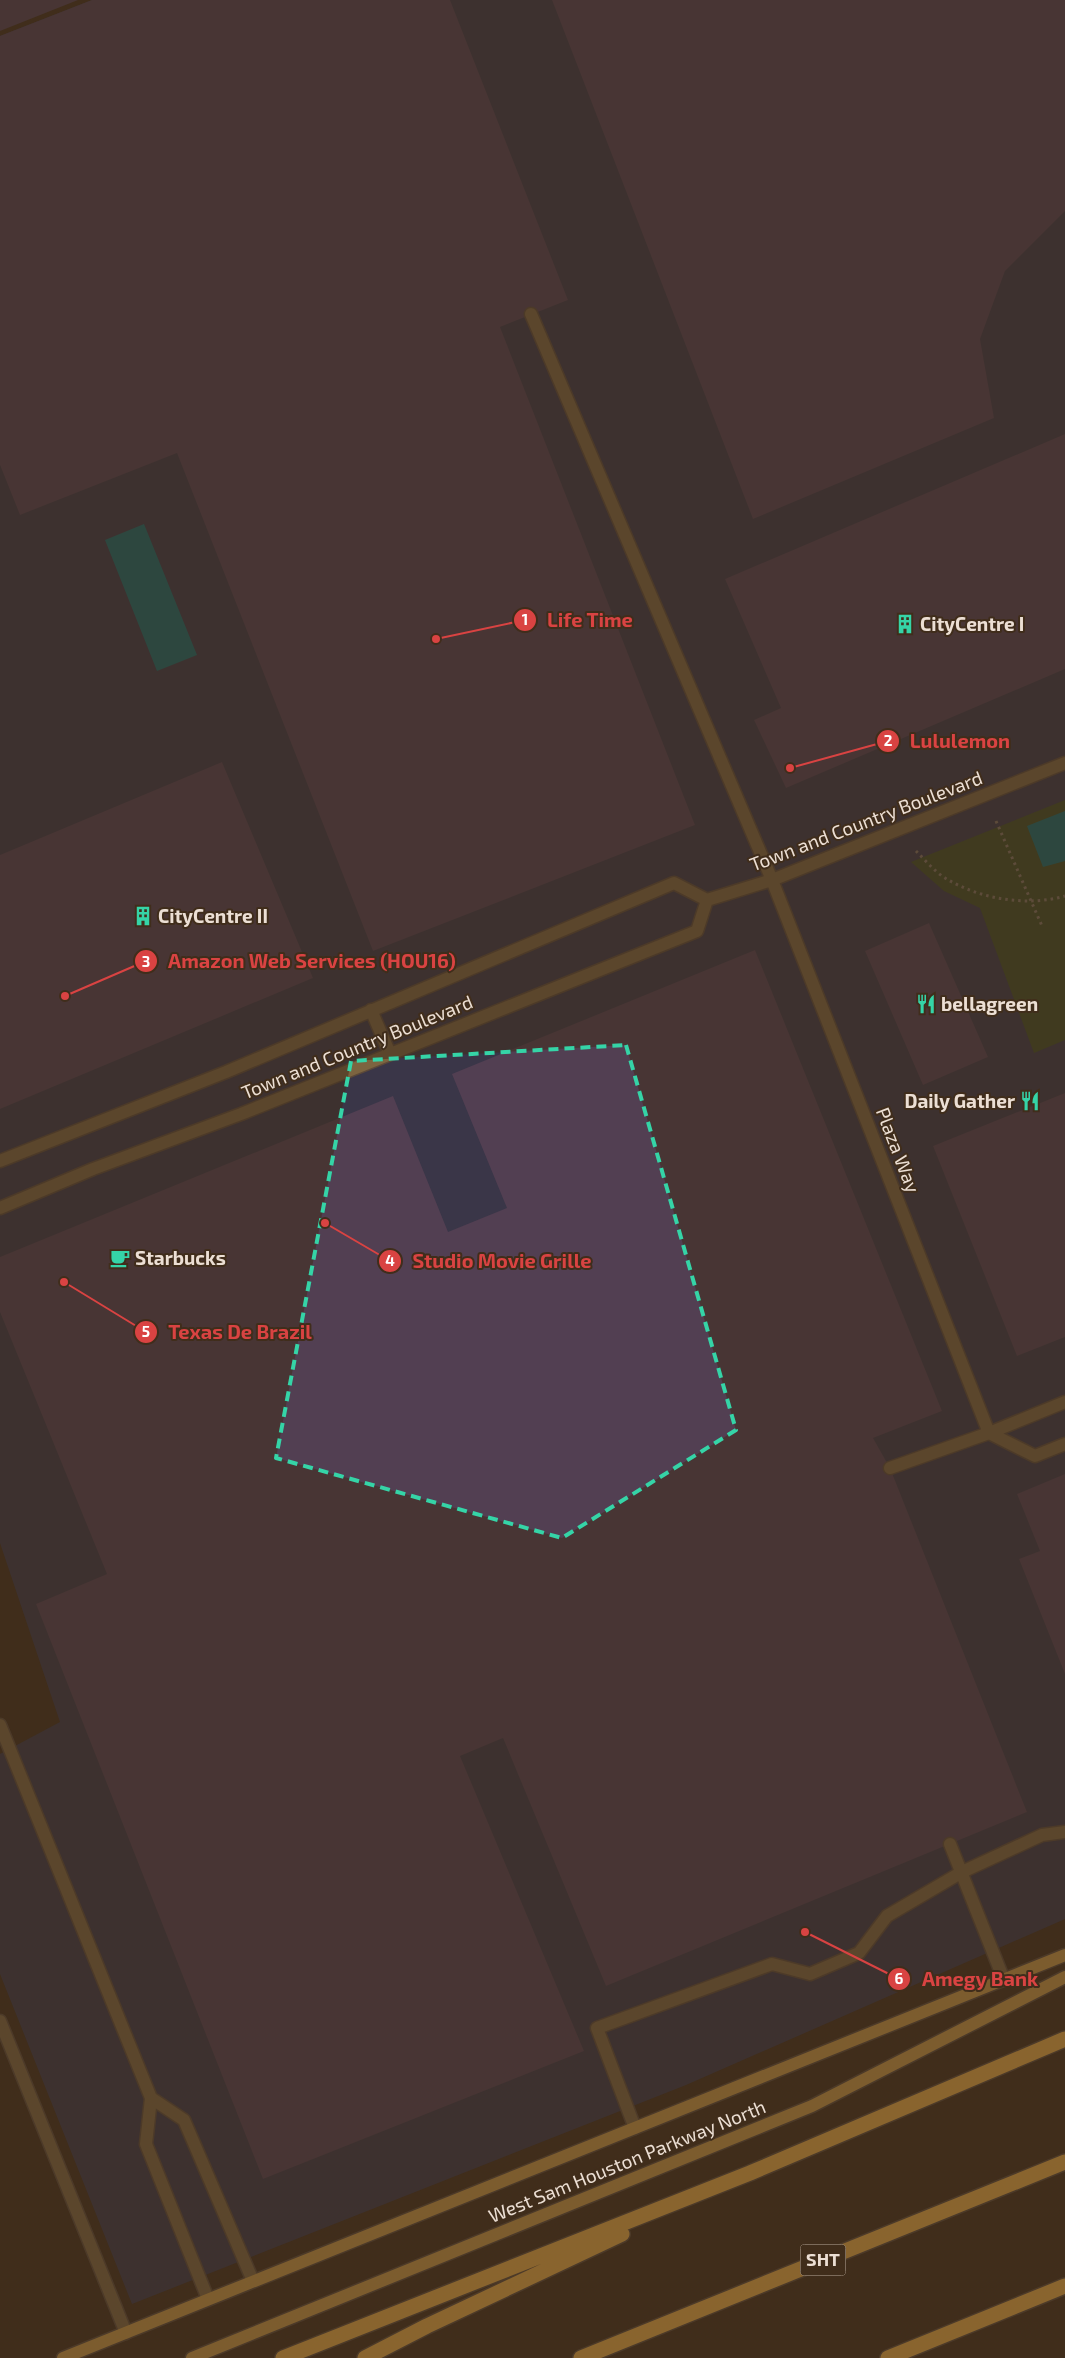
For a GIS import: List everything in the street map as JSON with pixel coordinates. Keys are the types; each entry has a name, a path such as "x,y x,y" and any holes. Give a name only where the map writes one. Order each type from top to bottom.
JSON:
{"highway":[{"path":"283,2358 750,2173 1065,2039"},
{"name":"SHT","path":"580,2358 1065,2162"},
{"path":"365,2358 427,2326 750,2173"},
{"path":"888,2358 1065,2286"}],"main road":[{"path":"63,2358 1065,1955"},
{"name":"West Sam Houston Parkway North","path":"192,2358 812,2106 1065,1977"}],"lane":[{"name":"Plaza Way","path":"531,314 772,880 989,1434"},
{"name":"Town and Country Boulevard","path":"0,1161 226,1072 674,883 707,900 772,880 1065,763"},
{"name":"Town and Country Boulevard","path":"0,1208 93,1169 241,1114 697,931 707,900"},
{"path":"371,1010 390,1054"},
{"path":"890,1468 989,1434 1065,1402"},
{"path":"989,1434 1035,1456 1065,1444"},
{"path":"0,1725 151,2098 146,2144 208,2299"},
{"path":"635,2128 597,2028 772,1964 810,1974 859,1953 887,1916 962,1872 1042,1834 1065,1832"},
{"path":"950,1844 1004,1980"},
{"path":"0,2020 126,2333"},
{"path":"151,2098 184,2120 253,2281"}],"path":[{"path":"985,795 1042,926"},
{"path":"912,848 944,877 986,896 1046,901 1065,896"}],"highlighted area":[{"path":"626,1045 736,1430 562,1538 276,1458 351,1061"}],"shaded area":[{"path":"92,0 1065,0 1065,1919 686,2085 132,2304 0,1974 0,1754 60,1722 0,1543 0,36"}],"green space":[{"path":"1065,800 1065,1040 1034,1053 980,908 944,891 911,862"}],"water":[{"path":"144,524 197,655 157,671 105,540"},
{"path":"1065,811 1065,861 1043,867 1027,826"}],"building":[{"path":"0,0 78,0 0,31"},
{"path":"92,0 450,0 568,300 500,327 695,825 373,951 177,453 20,515 0,465 0,36"},
{"path":"552,0 1065,0 1065,211 1005,271 980,339 994,418 753,519"},
{"name":"CityCentre I","path":"1065,434 1065,669 786,788 754,720 781,708 725,579"},
{"name":"CityCentre II","path":"222,762 313,978 0,1109 0,855"},
{"name":"bellagreen","path":"929,923 988,1057 923,1085 865,951"},
{"path":"755,950 942,1411 873,1438 890,1468 1027,1812 606,1986 503,1738 460,1756 584,2051 263,2179 36,1604 107,1574 0,1312 0,1257 393,1096 448,1232 507,1208 452,1074"},
{"path":"1065,1093 1065,1337 1017,1356 933,1146"},
{"path":"1065,1474 1065,1674 1019,1559 1040,1551 1017,1494"}],"place":[{"name":"CityCentre I","path":"905,624"},
{"name":"Life Time","path":"436,639"},
{"name":"Lululemon","path":"790,768"},
{"name":"CityCentre II","path":"143,916"},
{"name":"Amazon Web Services (HOU16)","path":"65,996"},
{"name":"bellagreen","path":"926,1004"},
{"name":"Daily Gather","path":"1030,1101"},
{"name":"Studio Movie Grille","path":"325,1223"},
{"name":"Starbucks","path":"120,1258"},
{"name":"Texas De Brazil","path":"64,1282"},
{"name":"Amegy Bank","path":"805,1932"}]}
